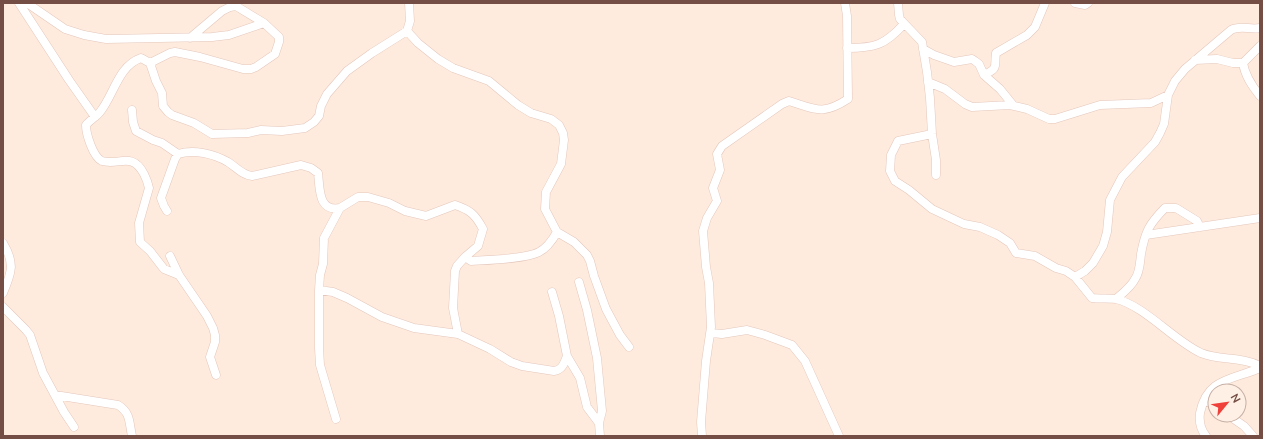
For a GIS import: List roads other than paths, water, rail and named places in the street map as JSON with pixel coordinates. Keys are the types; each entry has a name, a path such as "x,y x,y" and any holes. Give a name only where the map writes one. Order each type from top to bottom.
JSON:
{"street":[{"path":"19,3 95,117"},
{"path":"27,3 65,29 78,34 106,39 212,37 229,35 264,23"},
{"path":"179,275 164,269 150,251 140,242 139,223 148,188 148,184 140,168 129,160 102,160 97,157 89,142 86,125 100,113 124,71 137,59 141,58 150,63 162,93 163,106 168,112 172,115 194,123 212,134 248,133 262,130 282,131 305,128 314,122 319,116 321,106 327,94 347,71 407,31 410,21 409,3"},
{"path":"702,436 701,422 711,333 709,283 703,231 707,218 717,201 713,188 720,170 717,154 722,146 782,104 789,101 819,110 833,107 848,99 847,16 845,3"},
{"path":"984,75 996,66 996,53 1027,35 1035,27 1045,3"},
{"path":"1075,3 1085,5 1088,3"},
{"path":"899,4 899,15 904,24 922,42 931,103 936,175"},
{"path":"150,63 175,52 200,56 243,69 251,69 275,54 279,42 279,37 264,23 236,6 222,11 190,38"},
{"path":"847,48 872,47 886,40 904,24"},
{"path":"1075,277 1085,271 1097,258 1103,246 1107,232 1110,200 1122,177 1155,142 1160,133 1164,124 1168,95 1175,81 1185,69 1231,30 1236,27 1249,29 1260,28"},
{"path":"407,31 425,50 438,59 453,68 489,81 531,113 551,119 559,125 563,133 564,140 561,164 546,192 545,203 548,215 557,232 574,242 587,255 606,309 620,335 629,347"},
{"path":"1195,60 1217,59 1233,64 1243,63 1260,46"},
{"path":"923,49 934,55 954,62 972,59 979,64 984,75 1000,89 1013,105"},
{"path":"1243,63 1244,72 1260,96"},
{"path":"928,82 945,89 965,104 972,107 1013,105 1049,119 1055,119 1100,105 1151,103 1168,95"},
{"path":"132,110 133,122 136,130 153,140 162,143 178,154"},
{"path":"932,134 898,141 891,155 890,171 895,181 909,190 932,209 964,224 980,227 998,235 1010,243 1016,253 1035,256 1075,277 1092,298 1116,299 1133,306 1186,344 1202,353 1221,358 1250,361 1260,367"},
{"path":"178,154 192,150 212,156 228,162 247,176 301,165 311,168 318,174 320,193 324,204 328,208 340,208"},
{"path":"167,211 161,198 178,154"},
{"path":"336,419 320,364 319,290 320,275 323,264 324,238 340,208 358,197 368,197 389,203 405,211 426,216 455,205 467,209 474,214 483,229 478,246 465,256 455,271 453,308 458,334"},
{"path":"1116,299 1136,278 1146,235 1152,220 1165,208 1176,208 1197,221 1200,226"},
{"path":"1146,235 1260,218"},
{"path":"465,256 471,261 534,255 552,241 557,232"},
{"path":"3,243 12,262 3,293"},
{"path":"170,256 179,275 207,316 216,335 216,342 210,357 216,375"},
{"path":"579,282 587,310 597,358 602,411 599,423 600,436"},
{"path":"319,290 334,292 382,317 414,328 458,334 490,349 511,362 522,366 554,371 563,366 567,356"},
{"path":"552,292 562,329 567,356 580,378 587,407 599,423"},
{"path":"3,307 30,335 43,373 74,428"},
{"path":"711,333 722,334 747,330 792,345 805,361 839,436"},
{"path":"1206,436 1202,432 1199,419 1202,406 1209,391 1218,383 1260,367"},
{"path":"55,395 118,404 124,409 128,417 132,436"},
{"path":"1240,423 1253,436"}]}
